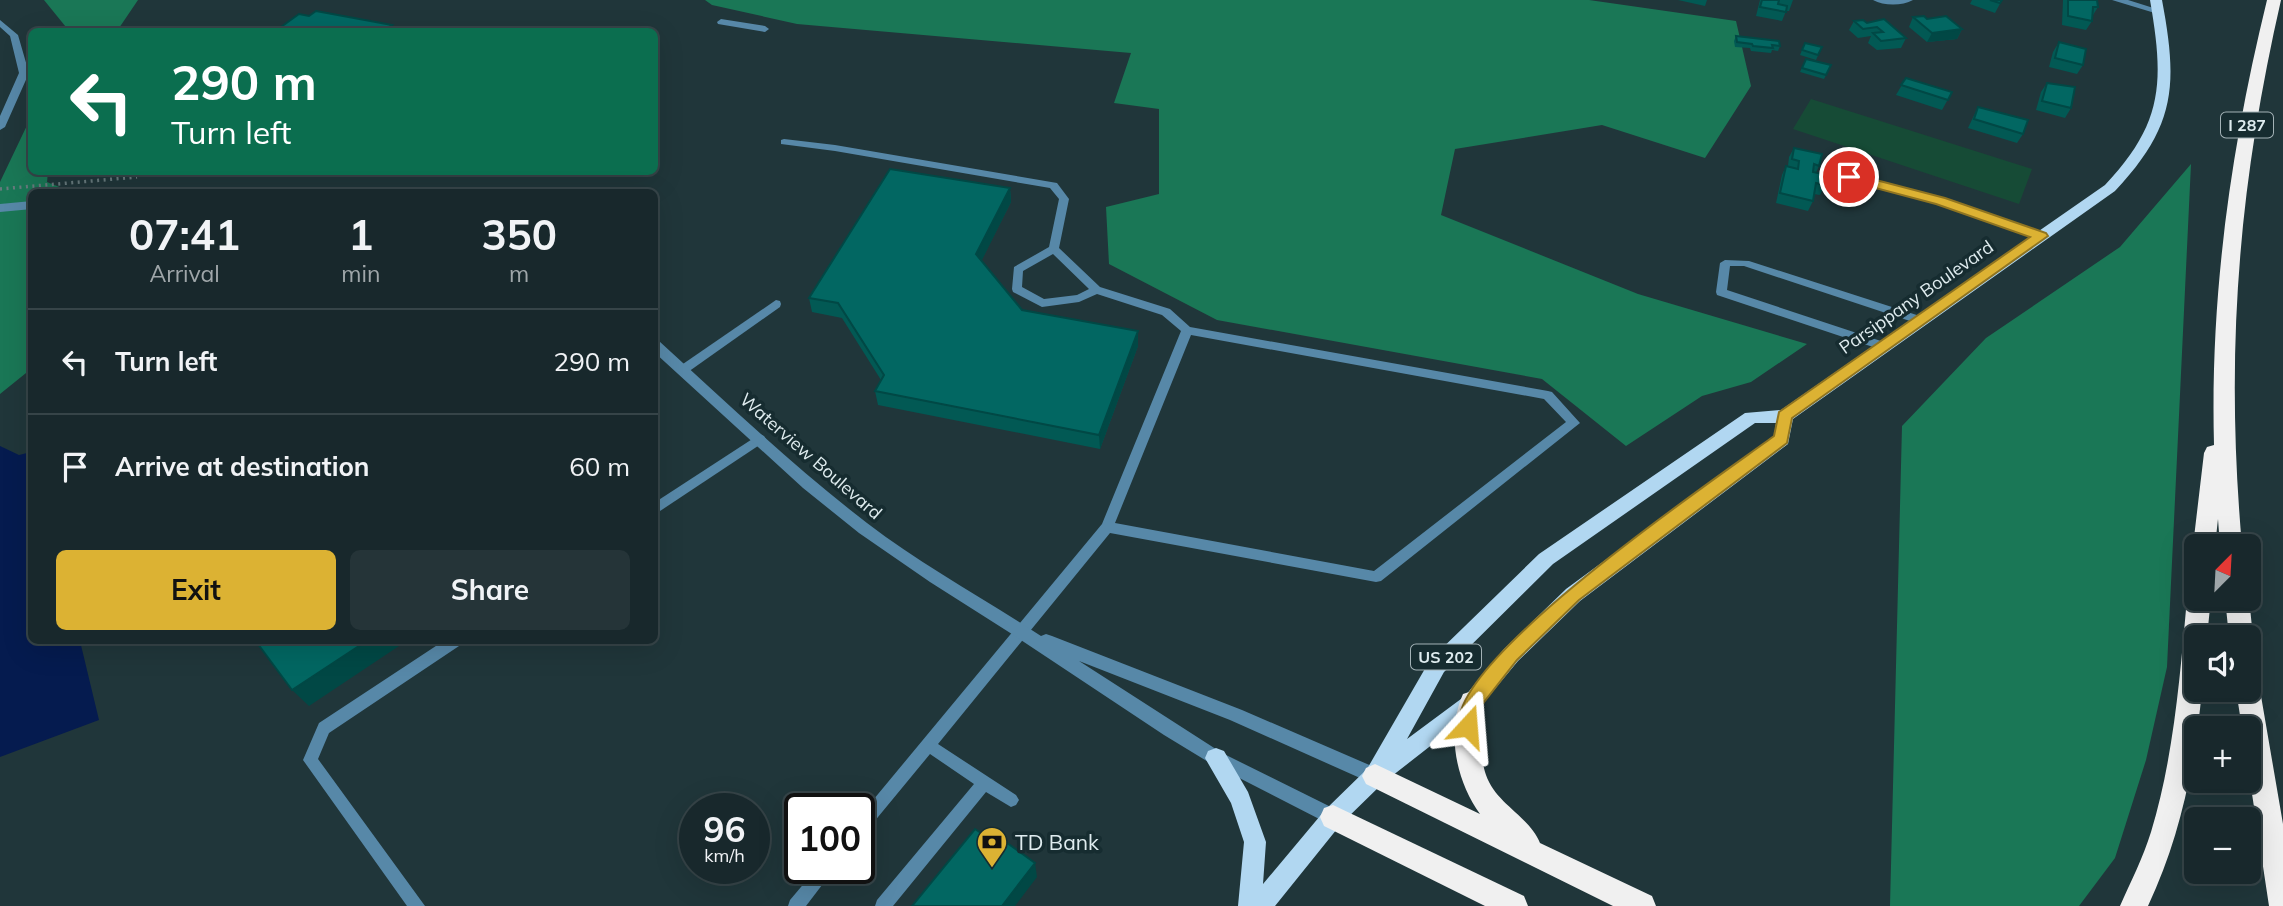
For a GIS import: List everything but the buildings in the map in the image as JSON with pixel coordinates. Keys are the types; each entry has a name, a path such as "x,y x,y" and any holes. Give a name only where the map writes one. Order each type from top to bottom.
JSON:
{"highway":[{"name":"I 287","path":"2230,534 2225,478 2222,363 2224,304 2235,202 2253,95 2274,0"},
{"path":"2205,534 2222,363"},
{"path":"2134,906 2155,858 2180,762 2197,611"},
{"path":"1472,702 1466,748 1470,771 1479,791 1496,814 1547,860"},
{"path":"2250,702 2283,906"},
{"path":"1375,776 1642,906"},
{"path":"1333,817 1514,906"}],"main road":[{"name":"Parsippany Boulevard","path":"1785,416 2110,188 2132,167 2155,129 2164,97 2164,40 2157,6"},
{"name":"US 202","path":"1260,906 1333,817 1375,776 1472,702 1511,654 1573,595 1782,439 1785,416 1751,417 1546,559 1437,666 1375,776"},
{"path":"1216,758 1240,799 1255,842 1250,906"}],"street":[{"path":"1878,0 1908,0"},
{"path":"2117,0 2157,6"},
{"path":"0,208 28,205"},
{"name":"Waterview Boulevard","path":"658,347 808,484 864,529 935,578 1216,758 1333,817"},
{"name":"Waterview Boulevard","path":"1021,631 1236,715 1375,776"}],"lane":[{"path":"721,22 765,29"},
{"path":"0,23 13,35 24,73 0,127"},
{"path":"784,142 1053,185 1064,199 1054,249 1018,269 1017,289 1042,303 1079,298 1096,290"},
{"path":"1823,170 1940,201 2041,236"},
{"path":"1054,249 1096,290 1166,312 1187,330 1548,395 1574,423 1376,577 1107,527"},
{"path":"1886,347 1721,292 1724,263 1745,263 1922,321"},
{"path":"684,369 776,304"},
{"path":"875,810 1107,527 1129,479 1187,330"},
{"path":"658,507 760,439"},
{"path":"417,906 310,760 324,729 451,644"},
{"path":"928,745 1011,800"},
{"path":"883,906 985,782"},
{"path":"796,906 814,884"}],"path":[{"path":"0,189 137,177"}],"green space":[{"path":"44,0 138,0 119,28 67,28"},
{"path":"705,0 1589,0 1736,21 1751,86 1705,158 1602,125 1455,149 1441,215 1638,294 1807,344 1751,382 1702,396 1626,446 1542,379 1217,320 1109,264 1106,207 1159,194 1159,109 1114,103 1131,53 797,24 712,5"},
{"path":"1811,99 2032,169 2019,204 1793,129"},
{"path":"28,123 28,175 48,175 47,182 64,189 28,189 28,371 0,394 0,182"},
{"path":"2191,164 2167,667 2146,760 2115,858 2079,906 1890,906 1902,426 1986,338 2120,247"}],"water":[{"path":"0,446 19,455 28,453 28,644 81,644 99,720 0,757"}],"place":[{"name":"TD Bank","path":"992,869"}],"route":[{"path":"1468,726 1472,702 1511,654 1573,595 1782,439 1785,416 2041,236 1940,201 1849,177"}]}
